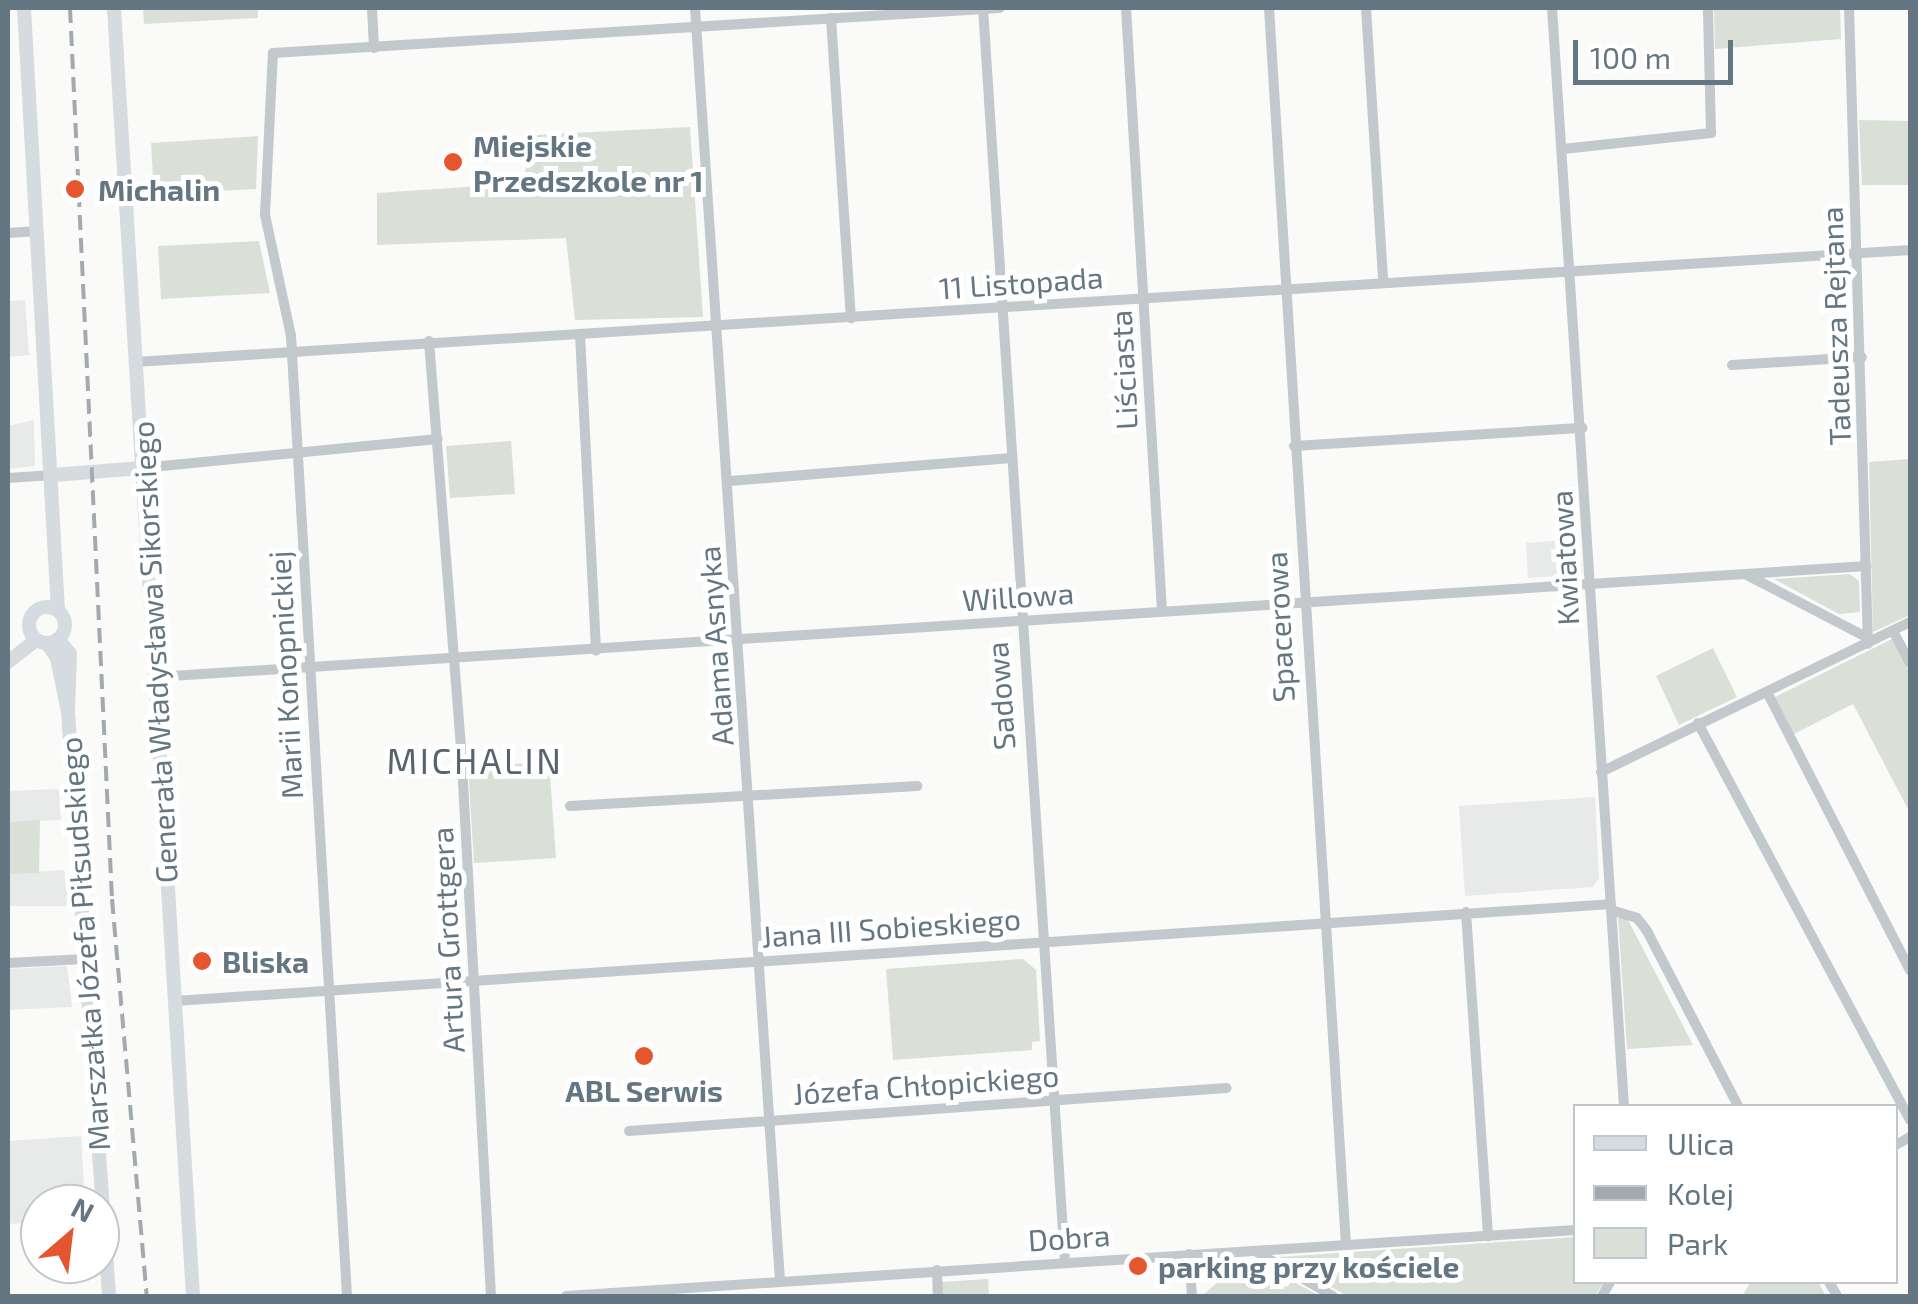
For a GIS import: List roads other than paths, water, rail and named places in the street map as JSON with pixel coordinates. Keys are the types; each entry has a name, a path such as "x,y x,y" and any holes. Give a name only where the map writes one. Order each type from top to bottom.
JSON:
{"main road":[{"path":"24,8 56,558 50,609 31,615 42,638"},
{"name":"Generała Władysława Sikorskiego","path":"114,8 193,1296"},
{"path":"53,476 142,468"},
{"name":"Marszałka Józefa Piłsudskiego","path":"50,609 65,623 42,638 70,654 68,712 109,1296"},
{"path":"8,650 42,638"},
{"path":"8,662 42,638"}],"street":[{"path":"372,8 374,48 1000,8"},
{"name":"Adama Asnyka","path":"695,8 730,481 780,1282"},
{"name":"Sadowa","path":"983,8 1020,621 1065,1262"},
{"name":"Liściasta","path":"1126,8 1162,611"},
{"name":"Spacerowa","path":"1269,8 1346,1244"},
{"path":"1366,8 1383,282"},
{"name":"Kwiatowa","path":"1552,8 1624,1104"},
{"path":"1562,149 1711,133 1708,8"},
{"name":"Tadeusza Rejtana","path":"1849,8 1868,641"},
{"path":"831,18 851,318"},
{"name":"Marii Konopnickiej","path":"347,1296 291,352 265,214 273,53 374,48"},
{"path":"8,233 38,232"},
{"name":"11 Listopada","path":"136,362 1910,250"},
{"path":"580,334 596,651"},
{"name":"Artura Grottgera","path":"429,341 454,661 492,1296"},
{"path":"1732,365 1862,357"},
{"path":"1294,446 1582,428"},
{"path":"142,468 438,440"},
{"path":"730,481 1011,458"},
{"path":"8,478 53,476"},
{"name":"Willowa","path":"156,677 454,661 1304,600 1866,566"},
{"path":"1744,574 1868,641"},
{"path":"1601,772 1910,622"},
{"path":"1893,631 1910,663"},
{"path":"1767,692 1910,970"},
{"path":"1698,723 1910,1120"},
{"path":"570,806 917,786"},
{"path":"1611,907 1637,918 1647,930 1737,1104"},
{"name":"Jana III Sobieskiego","path":"175,1001 1325,921 1611,907"},
{"path":"1466,912 1488,1236"},
{"path":"8,963 85,959"},
{"name":"Józefa Chłopickiego","path":"629,1131 1226,1088"},
{"name":"Dobra","path":"566,1296 676,1293 937,1270 1573,1230"},
{"path":"1254,1251 1333,1296"},
{"path":"1189,1254 1192,1296"},
{"path":"937,1270 938,1296"}],"railway":[{"path":"70,8 112,899 147,1296"}],"place":[{"name":"Miejskie Przedszkole nr 1","path":"453,162"},
{"name":"Michalin","path":"75,189"},
{"name":"Bliska","path":"202,961"},
{"name":"ABL Serwis","path":"644,1056"},
{"name":"parking przy kościele","path":"1138,1266"}],"district":[{"name":"MICHALIN","path":"475,760"}]}
